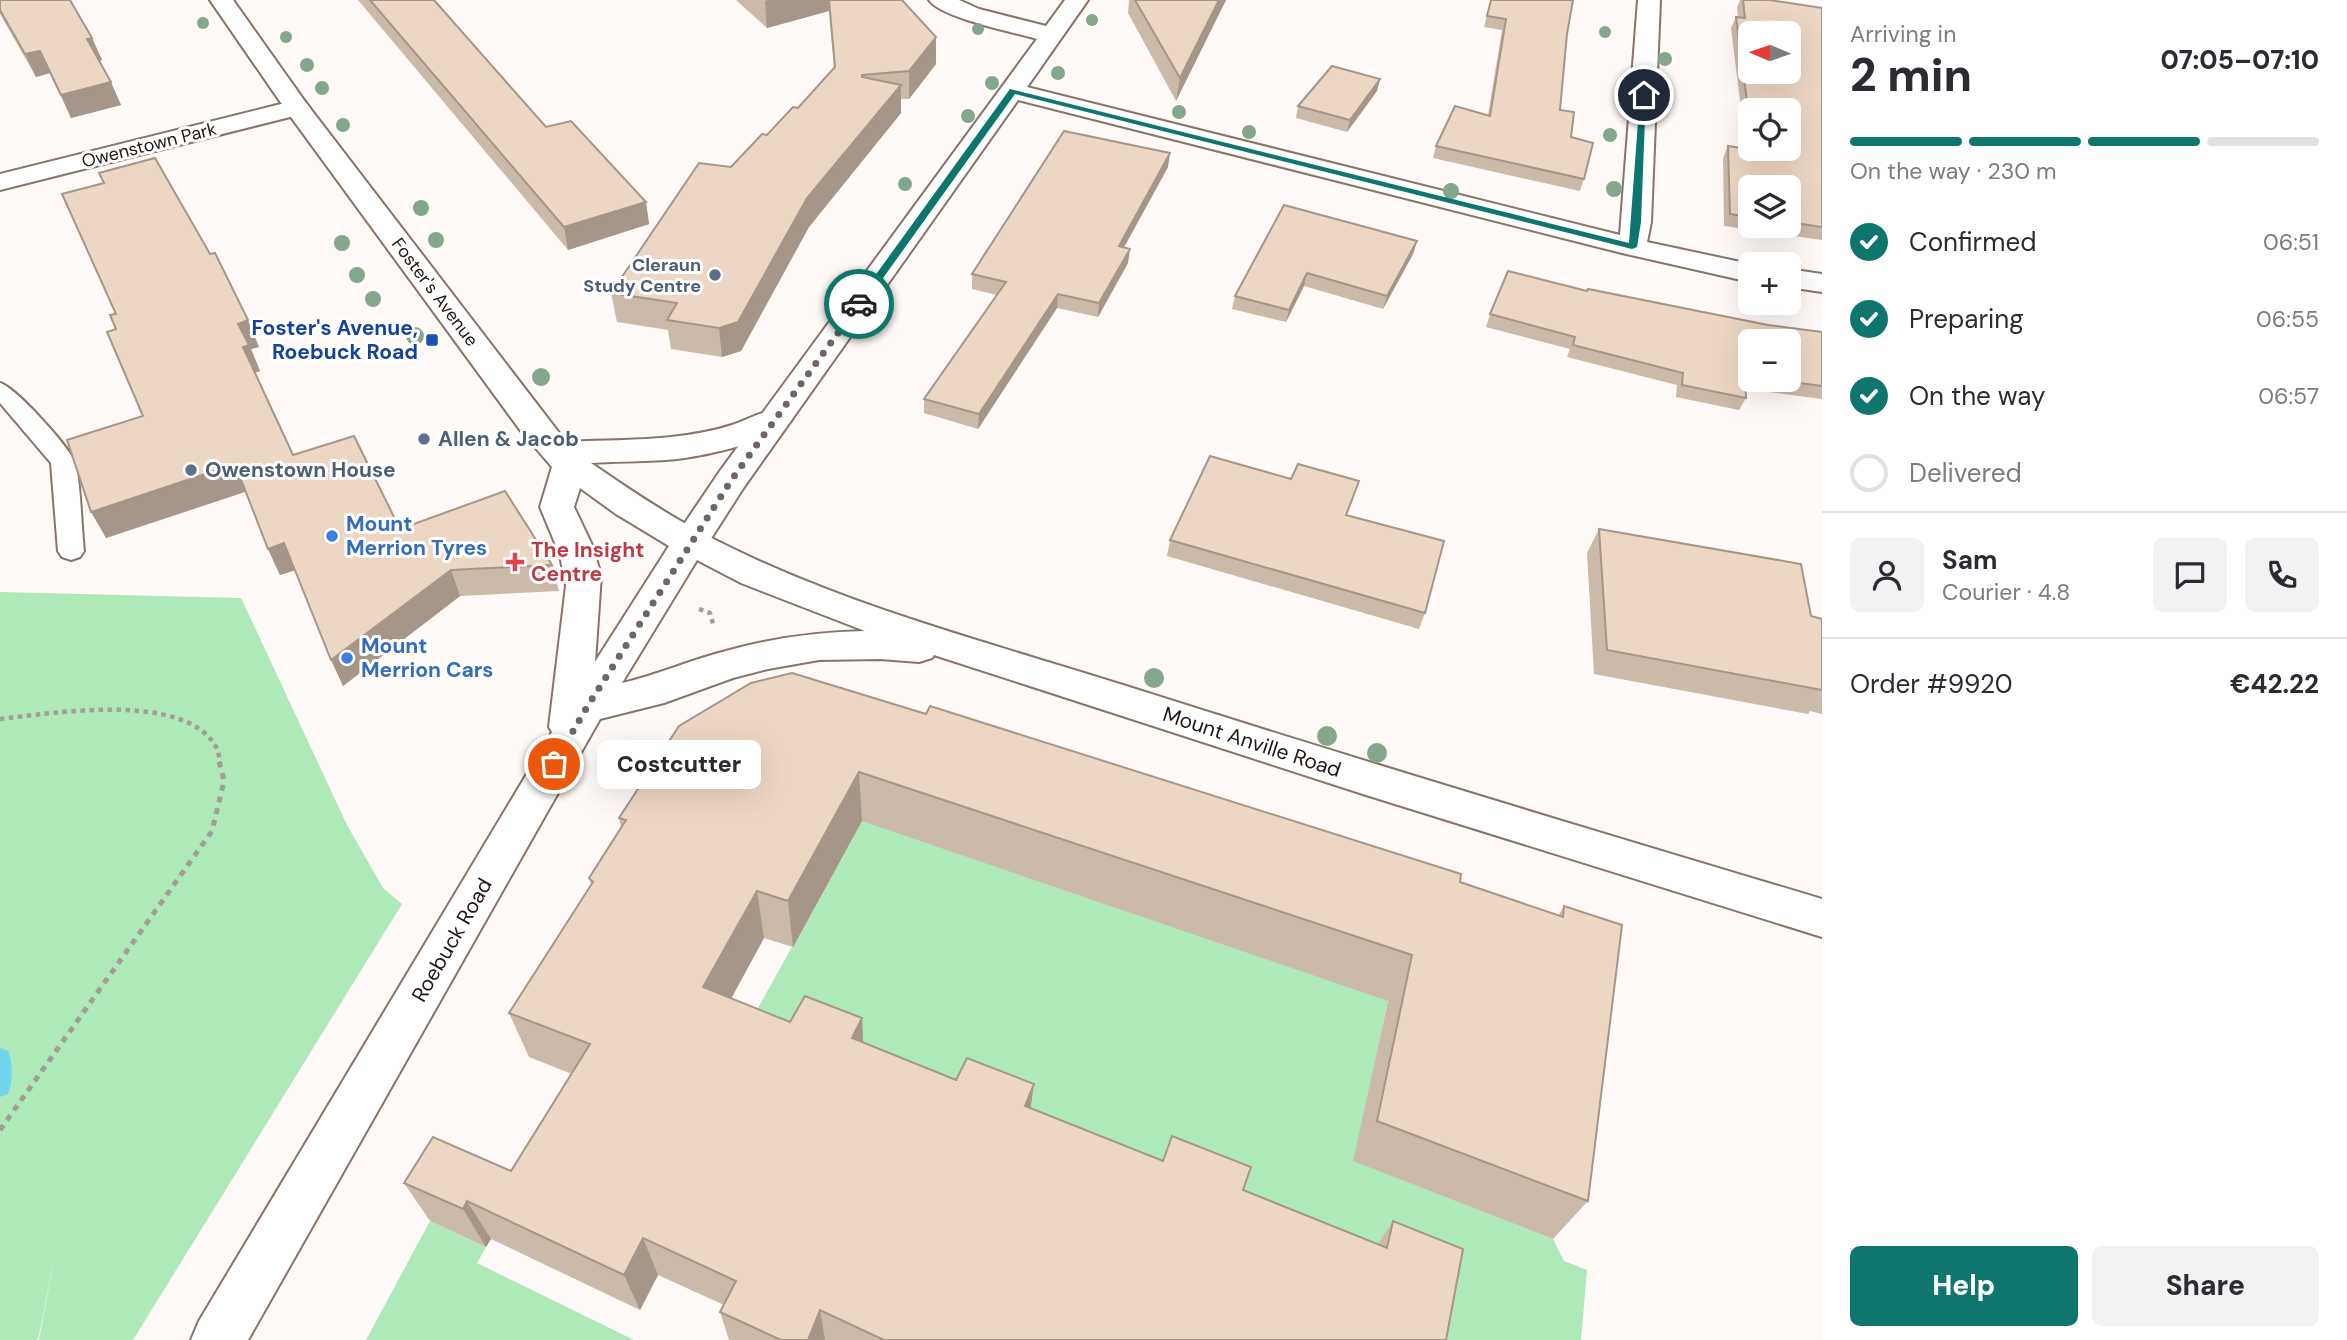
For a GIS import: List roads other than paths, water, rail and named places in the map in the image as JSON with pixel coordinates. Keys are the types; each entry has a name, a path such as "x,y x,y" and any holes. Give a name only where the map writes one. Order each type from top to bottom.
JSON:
{"street":[{"name":"Foster's Avenue","path":"221,0 297,107 524,412 564,459 637,511 690,542"},
{"path":"940,0 971,14 1051,35"},
{"name":"Roebuck Road","path":"218,1340 577,724 690,542 1077,0"},
{"path":"1632,247 1637,222 1649,0"},
{"path":"1013,91 1632,247 1738,270"},
{"name":"Owenstown Park","path":"0,182 297,107"},
{"path":"1801,280 1822,282"},
{"path":"776,419 740,434 678,448 564,459 557,508 583,568 584,586 577,724 726,665 819,646 880,645 970,652"},
{"name":"Mount Anville Road","path":"690,542 785,586 970,652 1524,828 1822,918"}],"lane":[{"path":"0,390 21,410 63,462 71,551"}],"waterway":[{"path":"0,1058 0,1087"}],"place":[{"name":"Cleraun Study Centre","path":"715,275"},
{"name":"Foster's Avenue, Roebuck Road","path":"432,340"},
{"name":"Allen & Jacob","path":"424,439"},
{"name":"Owenstown House","path":"191,470"},
{"name":"Mount Merrion Tyres","path":"332,536"},
{"name":"The Insight Centre","path":"515,562"},
{"name":"Mount Merrion Cars","path":"347,658"},
{"name":"Costcutter","path":"554,764"}]}
